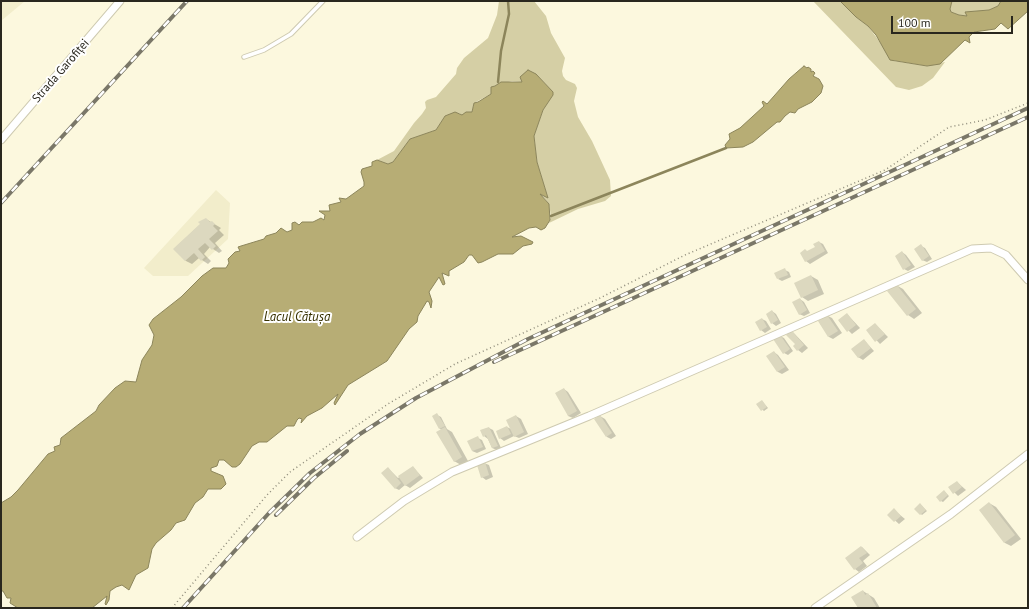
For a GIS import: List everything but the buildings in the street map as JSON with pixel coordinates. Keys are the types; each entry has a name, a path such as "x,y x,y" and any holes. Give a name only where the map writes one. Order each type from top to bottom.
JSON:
{"street":[{"name":"Strada Garofiței","path":"1,140 120,1"},
{"path":"357,538 404,501 452,472 596,413 972,248 991,248 1006,255 1028,280"},
{"path":"815,608 951,514 1028,454"}],"lane":[{"path":"244,57 264,50 291,34 323,1"}],"path":[{"path":"172,608 267,495 290,472 388,404 456,364 600,298 692,252 885,170 949,127 985,120 1028,104"}],"shaded area":[{"path":"1,1 25,1 1,21"},
{"path":"499,1 534,1 546,16 551,33 565,58 562,71 563,76 566,80 575,84 577,88 574,101 578,117 592,141 610,180 611,196 605,201 578,209 549,223 551,216 549,204 540,193 548,198 537,162 534,136 543,110 553,95 553,92 536,74 522,82 512,81 491,87 491,94 474,103 472,112 462,116 459,113 445,116 436,130 410,139 393,162 388,164 377,160 394,151 426,108 425,102 436,97 456,74 457,68 464,58 488,38 497,15"},
{"path":"813,1 840,1 856,17 868,26 894,61 927,66 945,62 933,78 922,86 909,90 896,87"},
{"path":"952,1 1001,1 998,6 989,10 966,13 968,16 951,12 950,9"},
{"path":"216,190 230,203 228,239 188,276 153,276 144,268"}],"water":[{"path":"840,1 952,1 950,9 951,12 967,16 965,12 989,10 998,6 1001,1 1028,1 1028,11 1008,29 1001,23 995,29 974,32 969,37 970,43 965,40 940,64 927,66 890,60 876,35"},
{"path":"804,66 811,69 811,72 813,71 815,73 813,76 819,79 823,86 821,93 812,102 798,109 795,113 790,112 780,122 777,122 753,142 743,147 726,148 725,145 730,139 729,134 740,128 764,106 763,101 767,104 789,79"},
{"name":"Lacul Cătușa","path":"528,70 536,74 553,92 553,95 543,110 534,136 537,162 548,198 540,194 549,204 550,220 545,228 541,230 536,227 529,228 512,237 521,236 533,242 532,244 523,246 513,254 498,254 478,263 472,255 469,255 464,262 449,271 449,276 442,273 445,284 443,285 439,277 429,292 432,301 431,308 429,302 427,301 418,316 417,322 409,329 387,361 348,385 335,405 334,403 338,394 322,408 307,416 301,423 302,419 299,418 294,426 287,426 267,442 259,442 252,446 240,464 236,467 232,467 224,460 219,460 217,466 211,468 211,471 223,476 226,484 221,489 208,489 203,497 195,503 185,520 176,523 171,530 156,543 152,549 148,568 136,575 129,590 122,585 116,587 110,591 109,600 106,605 107,596 92,608 18,608 10,603 11,598 7,598 3,591 1,591 1,503 11,497 18,490 48,454 55,451 54,447 60,445 61,438 96,411 99,405 115,388 125,381 136,382 142,360 152,345 154,335 149,325 153,319 181,297 202,276 213,268 226,268 229,263 228,259 235,252 240,251 238,247 264,239 266,236 276,233 281,228 287,232 292,230 292,223 295,222 299,225 302,222 313,222 321,218 324,220 325,215 319,211 330,211 329,205 341,202 339,198 346,199 364,186 361,172 362,169 372,166 372,162 377,160 388,164 393,162 410,139 436,130 445,116 455,112 462,115 466,112 472,112 474,103 491,94 491,87 501,82 522,82 520,77"}],"waterway":[{"path":"498,82 501,51 509,14 508,1"},
{"path":"551,216 726,148"}],"railway":[{"path":"1,203 187,1"},
{"path":"183,608 269,513 310,473 360,434 416,398 528,339 1028,108"},
{"path":"494,362 1028,117"},
{"path":"276,515 314,478 347,451"}]}
